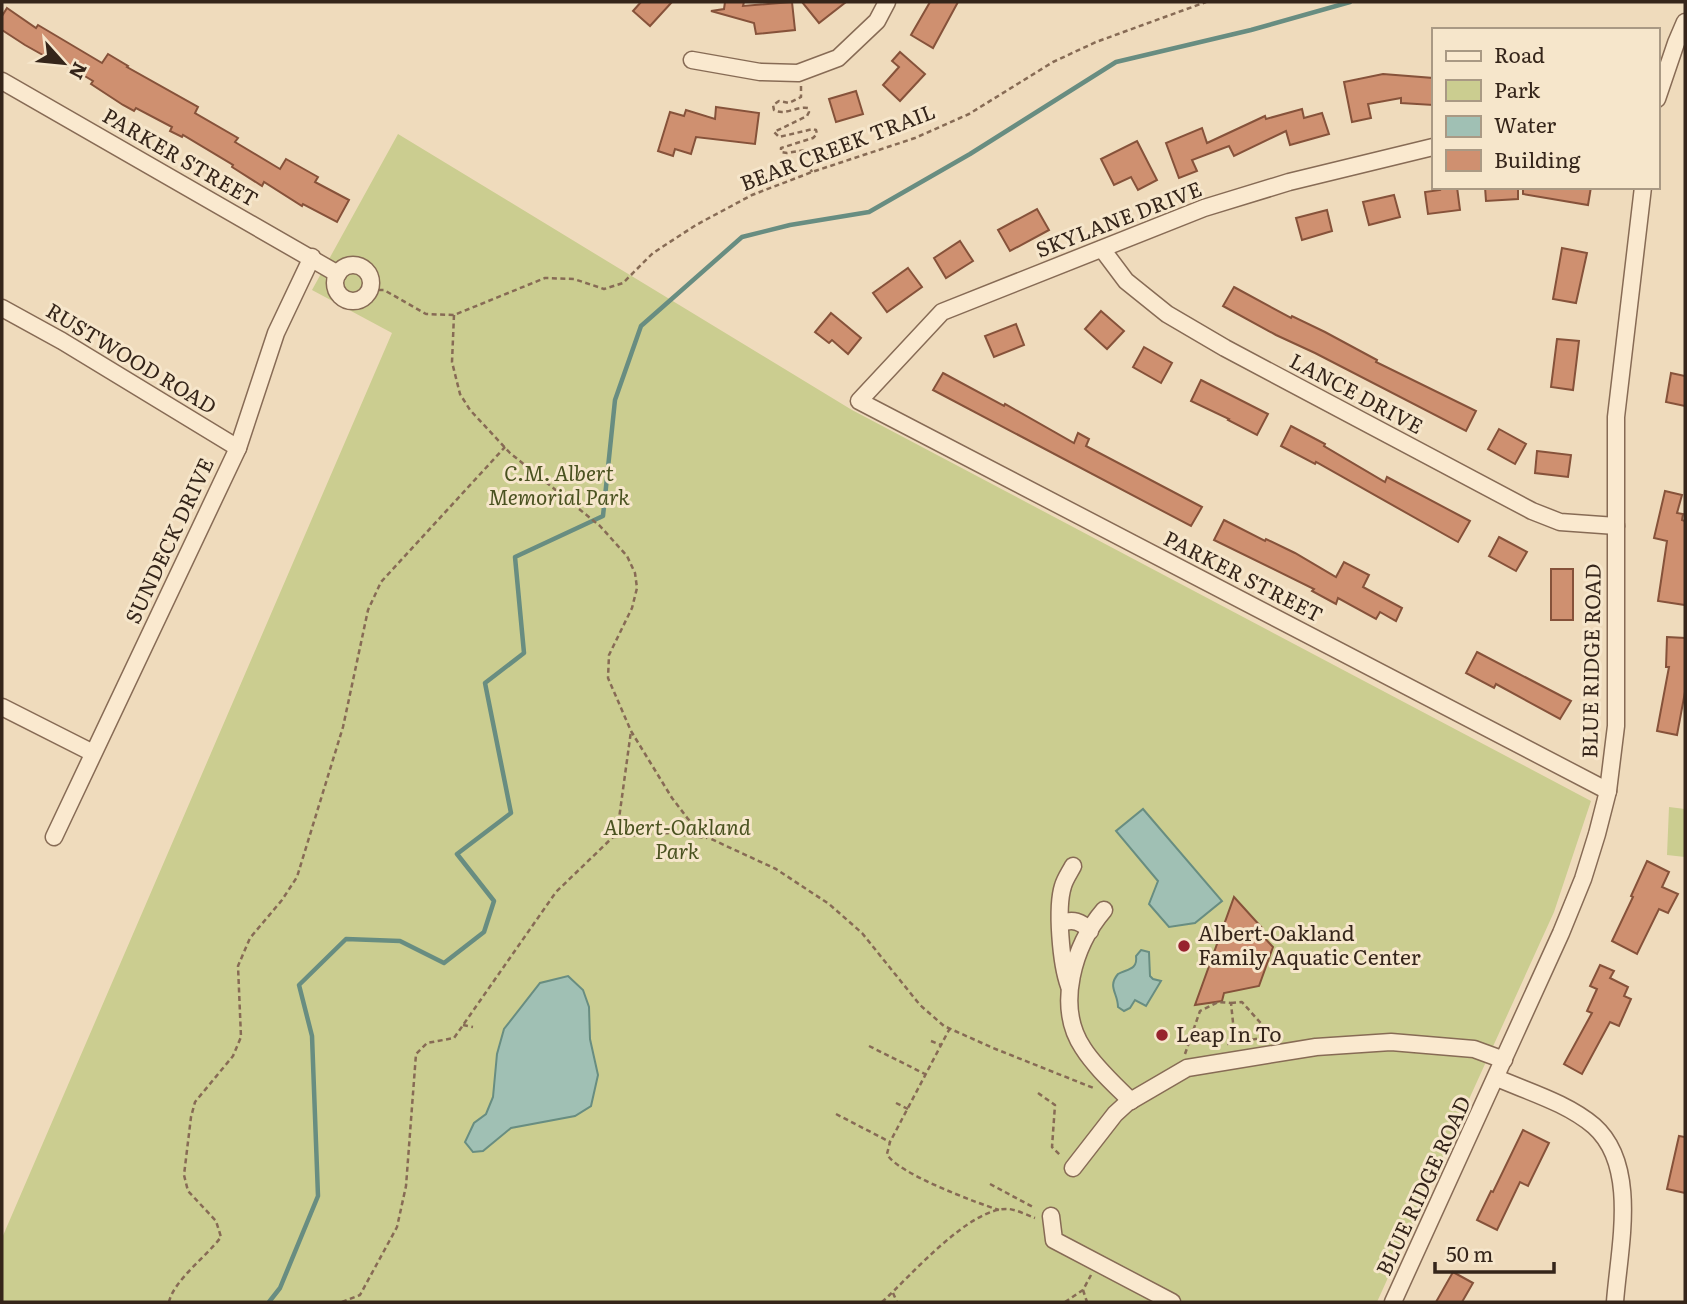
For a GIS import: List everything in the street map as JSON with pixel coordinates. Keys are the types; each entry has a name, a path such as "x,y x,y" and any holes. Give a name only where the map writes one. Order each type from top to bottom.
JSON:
{"street":[{"path":"692,60 760,72 798,73 838,58 877,21 887,2"},
{"path":"1659,93 1685,22"},
{"name":"PARKER STREET","path":"2,81 338,274"},
{"name":"SKYLANE DRIVE","path":"859,401 942,312 1216,204 1289,182 1432,147"},
{"name":"BLUE RIDGE ROAD","path":"1393,1302 1497,1079 1561,933 1583,879 1608,791 1616,726 1616,417 1643,189"},
{"name":"LANCE DRIVE","path":"1102,249 1126,281 1167,314 1225,348 1532,510 1560,522 1616,526"},
{"name":"SUNDECK DRIVE","path":"54,837 238,448 276,333 312,257"},
{"path":"347,265 364,268 371,278 370,290 355,301 344,298 337,290 338,274 347,265"},
{"name":"RUSTWOOD ROAD","path":"2,308 62,341 238,448"},
{"name":"PARKER STREET","path":"859,401 1608,791"},
{"path":"2,707 93,753"},
{"path":"1073,866 1063,887 1061,923 1065,975 1074,1032 1082,1048 1130,1101"},
{"path":"1069,987 1079,953 1104,910"},
{"path":"1061,923 1071,920 1079,922 1090,931"},
{"path":"1073,1168 1115,1114 1130,1101 1187,1068 1316,1047 1391,1042 1474,1049 1504,1059"},
{"path":"1497,1079 1562,1105 1593,1126 1609,1143 1618,1163 1623,1185 1615,1302"},
{"path":"1051,1216 1054,1240 1172,1302"}],"path":[{"name":"BEAR CREEK TRAIL","path":"370,290 384,290 426,314 454,315 545,278 574,279 604,289 623,283 653,253 696,225 752,195 811,172 915,138 969,114 1053,62 1206,2"},
{"path":"798,73 801,97 789,103 779,101 773,105 774,110 785,112 803,107 808,108 809,112 807,116 774,132 779,137 816,130 817,134 813,138 781,148 781,152 786,153 829,146 833,149 831,154 809,166 811,172"},
{"path":"454,315 452,362 460,394 470,410 505,447 600,526 627,556 635,573 637,589 632,608 609,655 608,678 631,731 688,819 709,838 776,869 829,904 862,933 920,1005 950,1028 1084,1086 1104,1090"},
{"path":"169,1302 171,1292 221,1237 216,1221 188,1191 184,1175 191,1117 195,1102 233,1056 241,1037 238,966 250,938 282,900 297,877 343,727 368,610 382,582 505,447"},
{"path":"342,1302 360,1294 397,1227 406,1186 416,1054 427,1043 454,1038 556,892 613,837 618,826 631,731"},
{"path":"613,837 667,833 709,838"},
{"path":"1187,1068 1185,1050 1200,1011 1217,1002 1242,1002 1273,1036"},
{"path":"1231,1003 1235,1042"},
{"path":"463,1025 473,1027"},
{"path":"950,1028 890,1142 887,1154 890,1161 971,1201 999,1210"},
{"path":"931,1041 941,1045"},
{"path":"869,1046 926,1075"},
{"path":"1038,1093 1055,1105 1052,1147 1073,1168"},
{"path":"896,1103 908,1109"},
{"path":"836,1114 890,1142"},
{"path":"990,1184 1033,1207"},
{"path":"882,1302 972,1221 999,1210 1011,1209 1038,1219 1051,1216"},
{"path":"1065,1302 1083,1290 1097,1263"},
{"path":"1083,1290 1087,1302"},
{"path":"892,1293 897,1302"}],"green space":[{"name":"Albert-Oakland Park","path":"398,134 852,410 1591,801 1554,912 1377,1302 2,1302 2,1238 392,333 312,290"},
{"path":"1669,807 1685,809 1685,857 1667,855"}],"water":[{"path":"1143,809 1222,901 1195,923 1169,927 1149,904 1158,881 1116,831"},
{"path":"1141,950 1149,952 1150,976 1161,981 1146,1006 1135,1000 1130,1008 1124,1011 1118,1007 1113,983 1118,974 1134,967 1136,956"},
{"path":"568,976 583,990 589,1007 590,1039 598,1075 591,1106 575,1116 511,1128 483,1151 473,1152 465,1142 474,1123 486,1114 493,1097 497,1054 504,1029 540,983"}],"building":[{"path":"641,2 672,2 650,26 633,11"},
{"path":"725,2 744,2 743,6 792,2 795,30 756,34 754,23 711,11 724,9"},
{"path":"802,2 846,2 819,23"},
{"path":"930,2 958,2 933,48 911,35"},
{"path":"7,8 36,28 38,25 102,63 108,54 198,107 195,113 238,138 235,142 280,169 286,159 318,177 315,182 349,200 337,222 303,204 302,206 264,182 262,186 183,135 182,137 170,131 172,127 136,108 134,111 123,105 91,84 93,81 25,45 2,30 2,16"},
{"path":"900,52 925,74 900,101 883,85 899,67 892,61"},
{"path":"1383,74 1432,78 1432,105 1401,103 1401,98 1368,104 1371,118 1352,122 1344,82"},
{"path":"856,91 863,114 836,122 829,99"},
{"path":"716,107 759,113 755,144 696,137 691,154 675,149 673,156 658,151 670,112 684,116 686,110 715,119"},
{"path":"1302,109 1304,118 1322,113 1329,134 1290,145 1286,131 1234,156 1229,146 1192,160 1197,171 1179,178 1166,143 1202,128 1207,143 1265,116 1266,119"},
{"path":"1137,141 1157,180 1138,190 1131,177 1114,185 1101,159"},
{"path":"1457,189 1460,210 1428,214 1425,192"},
{"path":"1485,189 1518,189 1518,199 1486,201"},
{"path":"1523,189 1591,189 1588,205 1523,194"},
{"path":"1394,195 1400,217 1369,225 1363,202"},
{"path":"1037,209 1049,230 1010,251 998,230"},
{"path":"1327,210 1332,231 1302,240 1296,218"},
{"path":"960,241 973,261 946,278 934,258"},
{"path":"1562,248 1587,253 1576,303 1553,299"},
{"path":"908,268 922,287 887,312 873,293"},
{"path":"1234,287 1476,411 1466,431 1223,306"},
{"path":"1101,311 1124,331 1107,349 1085,329"},
{"path":"831,313 861,338 848,354 832,340 829,343 815,332"},
{"path":"1016,324 1024,345 994,357 985,336"},
{"path":"1557,339 1579,341 1573,390 1551,387"},
{"path":"1144,347 1172,363 1161,383 1133,367"},
{"path":"943,373 1074,443 1078,433 1089,439 1086,446 1202,507 1191,526 933,390"},
{"path":"1671,373 1685,376 1685,406 1666,402"},
{"path":"1201,380 1268,414 1257,435 1191,401"},
{"path":"1291,426 1385,482 1387,477 1470,521 1458,542 1316,462 1315,464 1281,446"},
{"path":"1499,429 1526,444 1515,464 1488,449"},
{"path":"1537,451 1571,455 1568,477 1535,473"},
{"path":"1665,491 1682,495 1677,513 1683,514 1682,520 1685,521 1685,605 1658,601 1667,541 1654,538"},
{"path":"1224,520 1295,553 1336,577 1344,562 1369,575 1363,587 1402,608 1396,621 1380,612 1376,619 1338,598 1336,604 1312,591 1314,589 1214,540"},
{"path":"1499,537 1527,552 1516,571 1489,556"},
{"path":"1551,569 1573,569 1573,620 1551,620"},
{"path":"1667,637 1685,638 1685,692 1677,735 1657,731 1669,667 1666,667"},
{"path":"1477,652 1571,701 1560,719 1496,684 1494,688 1466,673"},
{"path":"1647,861 1669,872 1662,887 1678,894 1668,913 1659,909 1637,954 1612,941"},
{"path":"1234,897 1263,929 1261,934 1273,947 1259,986 1224,993 1222,1001 1195,1005"},
{"path":"1600,965 1614,971 1610,978 1628,987 1624,996 1631,999 1619,1026 1610,1022 1582,1074 1564,1064 1592,1013 1587,1011 1597,989 1590,986"},
{"path":"1523,1130 1549,1143 1528,1186 1520,1182 1497,1230 1477,1220"},
{"path":"1679,1136 1685,1137 1685,1193 1667,1189"},
{"path":"1453,1272 1473,1283 1462,1302 1436,1302"}],"waterway":[{"path":"269,1302 280,1288 318,1196 312,1036 299,985 346,939 400,941 444,963 484,932 494,901 457,854 511,813 485,683 524,653 515,557 603,516 615,400 641,326 742,237 790,225 869,212 970,154 1116,62 1251,30 1350,2"}],"place":[{"name":"Albert-Oakland Family Aquatic Center","path":"1184,946"},
{"name":"Leap In To","path":"1162,1035"}],"park label":[{"name":"C.M. Albert Memorial Park","path":"559,486"}]}
